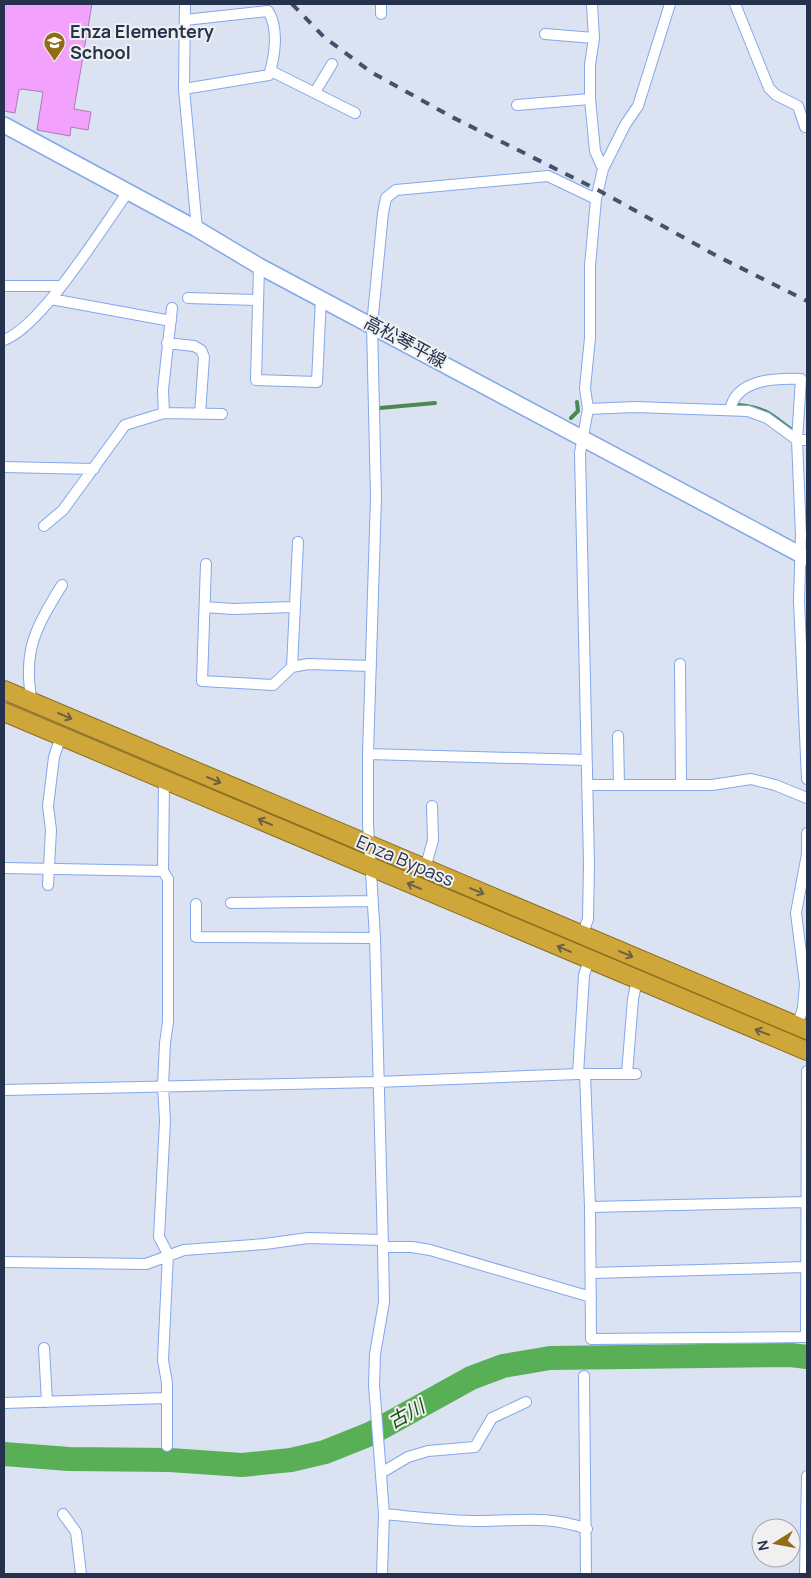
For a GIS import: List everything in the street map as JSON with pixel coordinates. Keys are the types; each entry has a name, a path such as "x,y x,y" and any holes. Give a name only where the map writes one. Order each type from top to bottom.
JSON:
{"highway":[{"name":"Enza Bypass","path":"4,690 802,1028"},
{"name":"Enza Bypass","path":"4,712 589,960 807,1050"},
{"path":"582,936 589,960"},
{"path":"802,1028 807,1050"}],"main road":[{"name":"高松琴平線","path":"4,125 197,229 259,266 582,436 803,556"}],"street":[{"path":"185,4 184,89 197,229"},
{"path":"592,4 594,38 590,65 590,99 595,151 603,169"},
{"path":"582,936 588,919 590,864 586,785 581,490 582,436 588,409 585,388 590,338 590,266 596,199 603,169 625,125 638,106 670,4"},
{"path":"735,4 769,88 776,95 798,106 805,127"},
{"path":"184,89 270,75 274,58 273,19 268,11 185,20"},
{"path":"545,34 594,38"},
{"path":"315,92 332,64"},
{"path":"270,72 315,92 355,113"},
{"path":"517,104 590,99"},
{"path":"382,1574 384,1514 377,1420 375,1354 384,1302 375,938 371,901 369,846 368,754 376,497 372,326 383,213 386,198 396,190 548,176 596,199"},
{"path":"4,340 16,335 51,299 128,192"},
{"path":"259,266 256,380 318,382 321,298"},
{"path":"4,286 60,286"},
{"path":"188,298 258,300"},
{"path":"51,299 170,322"},
{"path":"164,413 163,390 172,308"},
{"path":"168,343 194,346 201,350 204,357 200,414"},
{"path":"730,410 732,401 743,389 753,384 785,378 801,379 801,535 803,556 798,601 807,779"},
{"path":"588,409 635,407 748,411 767,418 802,440"},
{"path":"44,526 63,510 125,425 164,413 222,414"},
{"path":"4,467 94,469"},
{"path":"292,666 298,542"},
{"path":"206,564 202,681 274,685 292,666 308,664 371,666"},
{"path":"32,702 28,678 36,629 62,584"},
{"path":"204,607 295,607"},
{"path":"680,664 681,785"},
{"path":"48,885 51,830 48,806 54,757 61,736"},
{"path":"618,736 619,785"},
{"path":"368,754 586,760"},
{"path":"164,779 163,871 168,878 168,1022 163,1085 165,1121 159,1237 168,1254 163,1360 167,1398 167,1446"},
{"path":"586,785 712,785 751,779 775,784 807,798"},
{"path":"425,869 433,840 432,806"},
{"path":"802,1028 805,984 796,913 807,854 807,833"},
{"path":"4,868 163,871"},
{"path":"231,904 371,901"},
{"path":"196,904 196,937 375,938"},
{"path":"589,960 584,975 582,1074 590,1207 591,1339 806,1337 807,1072"},
{"path":"4,1090 163,1085 378,1082 582,1074 632,1074 633,999 637,980"},
{"path":"590,1207 806,1209"},
{"path":"4,1262 146,1264 168,1254 184,1250 265,1244 308,1238 430,1250 591,1297"},
{"path":"591,1274 806,1267"},
{"path":"44,1348 47,1402"},
{"path":"584,1376 586,1574"},
{"path":"4,1403 167,1398"},
{"path":"381,1473 408,1457 428,1452 476,1447 492,1418 526,1402"},
{"path":"805,1574 807,1476"},
{"path":"64,1514 76,1532 81,1574"},
{"path":"384,1514 446,1520 481,1521 522,1518 568,1523 587,1529"}],"building":[{"name":"Enza Elementery School","path":"4,4 92,4 74,109 91,112 88,130 71,127 70,136 37,130 43,92 19,90 15,113 4,111"}],"waterway":[{"path":"571,418 578,411 577,402"},
{"path":"380,408 435,403"},
{"path":"739,405 764,411 795,432"},
{"name":"古川","path":"4,1454 69,1459 170,1460 242,1465 291,1460 325,1452 370,1434 471,1378 503,1366 550,1358 791,1355 807,1357"}],"railway":[{"path":"292,4 324,37 371,72 452,117 598,190 717,256 807,301"}],"place":[{"name":"Enza Elementery School","path":"54,61"}]}
